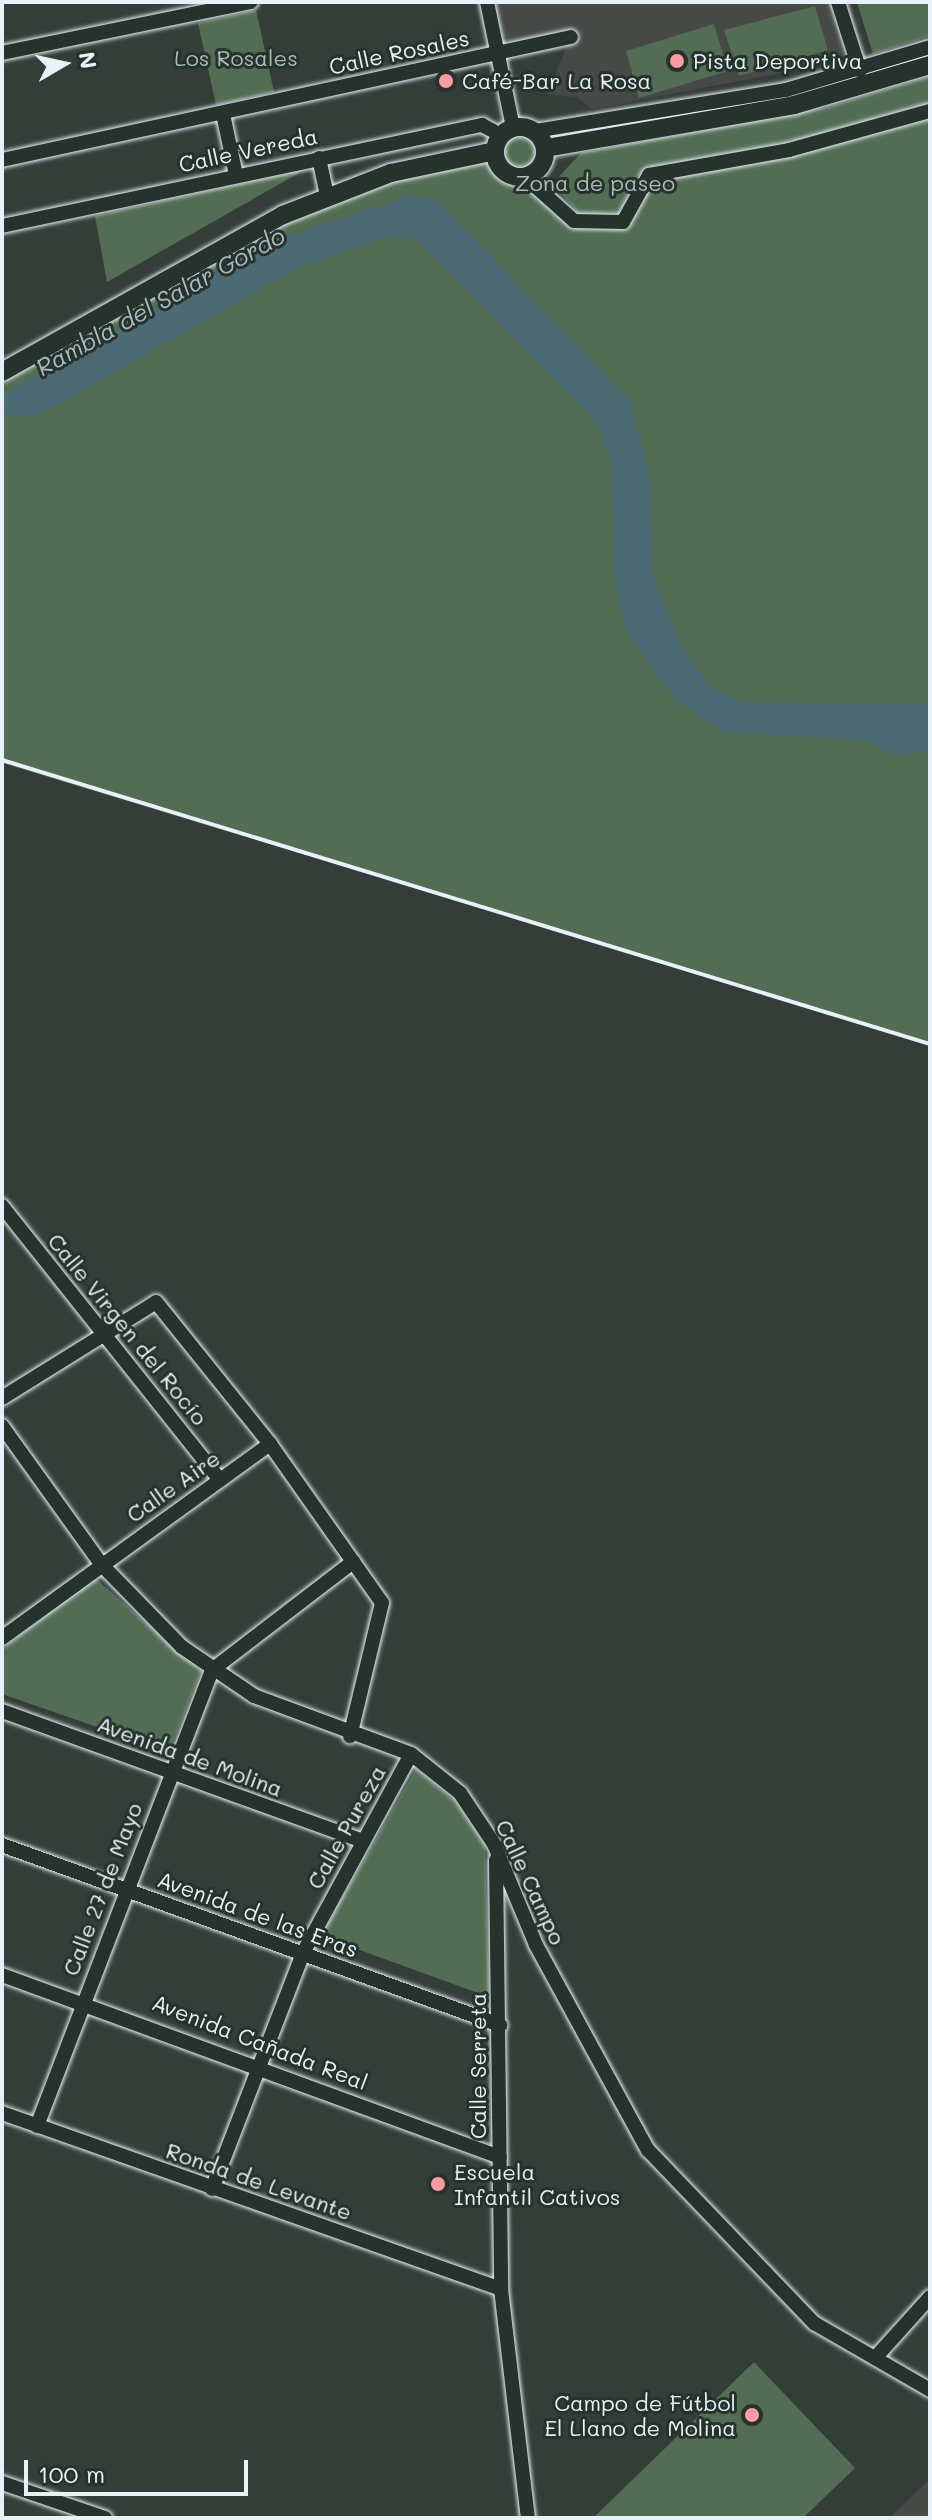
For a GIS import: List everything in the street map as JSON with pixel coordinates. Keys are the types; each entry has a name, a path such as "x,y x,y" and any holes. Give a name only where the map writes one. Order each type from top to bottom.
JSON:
{"main road":[{"path":"546,148 770,110 930,65"},
{"path":"3,371 240,235 327,196 503,138 535,131 546,148 542,165 525,177 504,172 503,138"}],"street":[{"path":"487,2 498,53 503,138"},
{"path":"838,2 860,71"},
{"path":"2,53 245,3"},
{"name":"Calle Rosales","path":"2,160 571,37"},
{"path":"535,131 725,102 860,71 930,47"},
{"path":"525,177 574,221 623,222 649,175 789,150 930,111"},
{"path":"223,114 236,175"},
{"name":"Calle Vereda","path":"2,226 482,125 503,138"},
{"path":"319,158 327,196"},
{"name":"Calle Virgen del Rocío","path":"3,1210 220,1480"},
{"path":"2,1398 156,1302 270,1444 382,1603 350,1736"},
{"name":"Calle Campo","path":"2,1426 101,1564 212,1670 254,1696 350,1736 411,1754 460,1793 494,1844 536,1945 648,2150 814,2323 930,2390"},
{"name":"Calle Aire","path":"2,1638 270,1444"},
{"path":"212,1670 353,1562"},
{"name":"Calle 27 de Mayo","path":"37,2126 124,1890 212,1670"},
{"name":"Avenida de Molina","path":"2,1711 363,1841"},
{"name":"Calle Pureza","path":"212,2189 303,1953 411,1754"},
{"name":"Calle Serreta","path":"494,1844 500,2025 501,2289 528,2518"},
{"name":"Avenida de las Eras","path":"2,1845 500,2025"},
{"name":"Avenida Cañada Real","path":"2,1975 84,2000 500,2157"},
{"name":"Ronda de Levante","path":"2,2113 501,2289"},
{"path":"875,2358 930,2297"},
{"path":"2,2483 105,2518"}],"shaded area":[{"path":"487,2 826,2 845,61 592,109 577,97 547,94 571,37 498,53"},
{"path":"930,2479 930,2518 889,2518"}],"green space":[{"path":"857,2 930,2 930,36 873,54"},
{"name":"Pista Deportiva","path":"815,6 828,50 739,76 724,30"},
{"name":"Los Rosales","path":"256,10 274,92 216,105 198,23"},
{"name":"Pista Deportiva","path":"714,24 728,71 639,98 626,51"},
{"name":"Zona de paseo","path":"930,76 930,103 764,149 650,168 636,177 621,214 583,218 552,184 581,153 825,108"},
{"path":"930,109 930,1044 2,763 2,375 352,186 495,159 574,221 623,222 641,180 795,149"},
{"path":"520,130 536,136 542,152 536,168 520,174 504,168 498,152 504,136"},
{"path":"299,173 107,282 95,216"},
{"path":"95,1578 201,1671 169,1752 2,1694 2,1649"},
{"path":"416,1769 455,1801 485,1845 489,1997 321,1936"},
{"name":"Campo de Fútbol El Llano de Molina","path":"754,2362 855,2468 803,2518 593,2518"}],"water":[{"path":"413,195 436,199 630,401 650,475 653,576 683,649 710,686 743,702 930,704 930,750 895,756 866,740 722,732 677,701 626,632 614,575 611,462 598,424 416,239 386,237 300,267 37,416 2,414 2,395 227,266 291,235"}],"railway":[{"path":"2,760 930,1044"}],"place":[{"name":"Pista Deportiva","path":"677,61"},
{"name":"Café-Bar La Rosa","path":"446,81"},
{"name":"Escuela Infantil Cativos","path":"438,2184"},
{"name":"Campo de Fútbol El Llano de Molina","path":"752,2415"}],"water label":[{"name":"Rambla del Salar Gordo","path":"160,301"}]}
